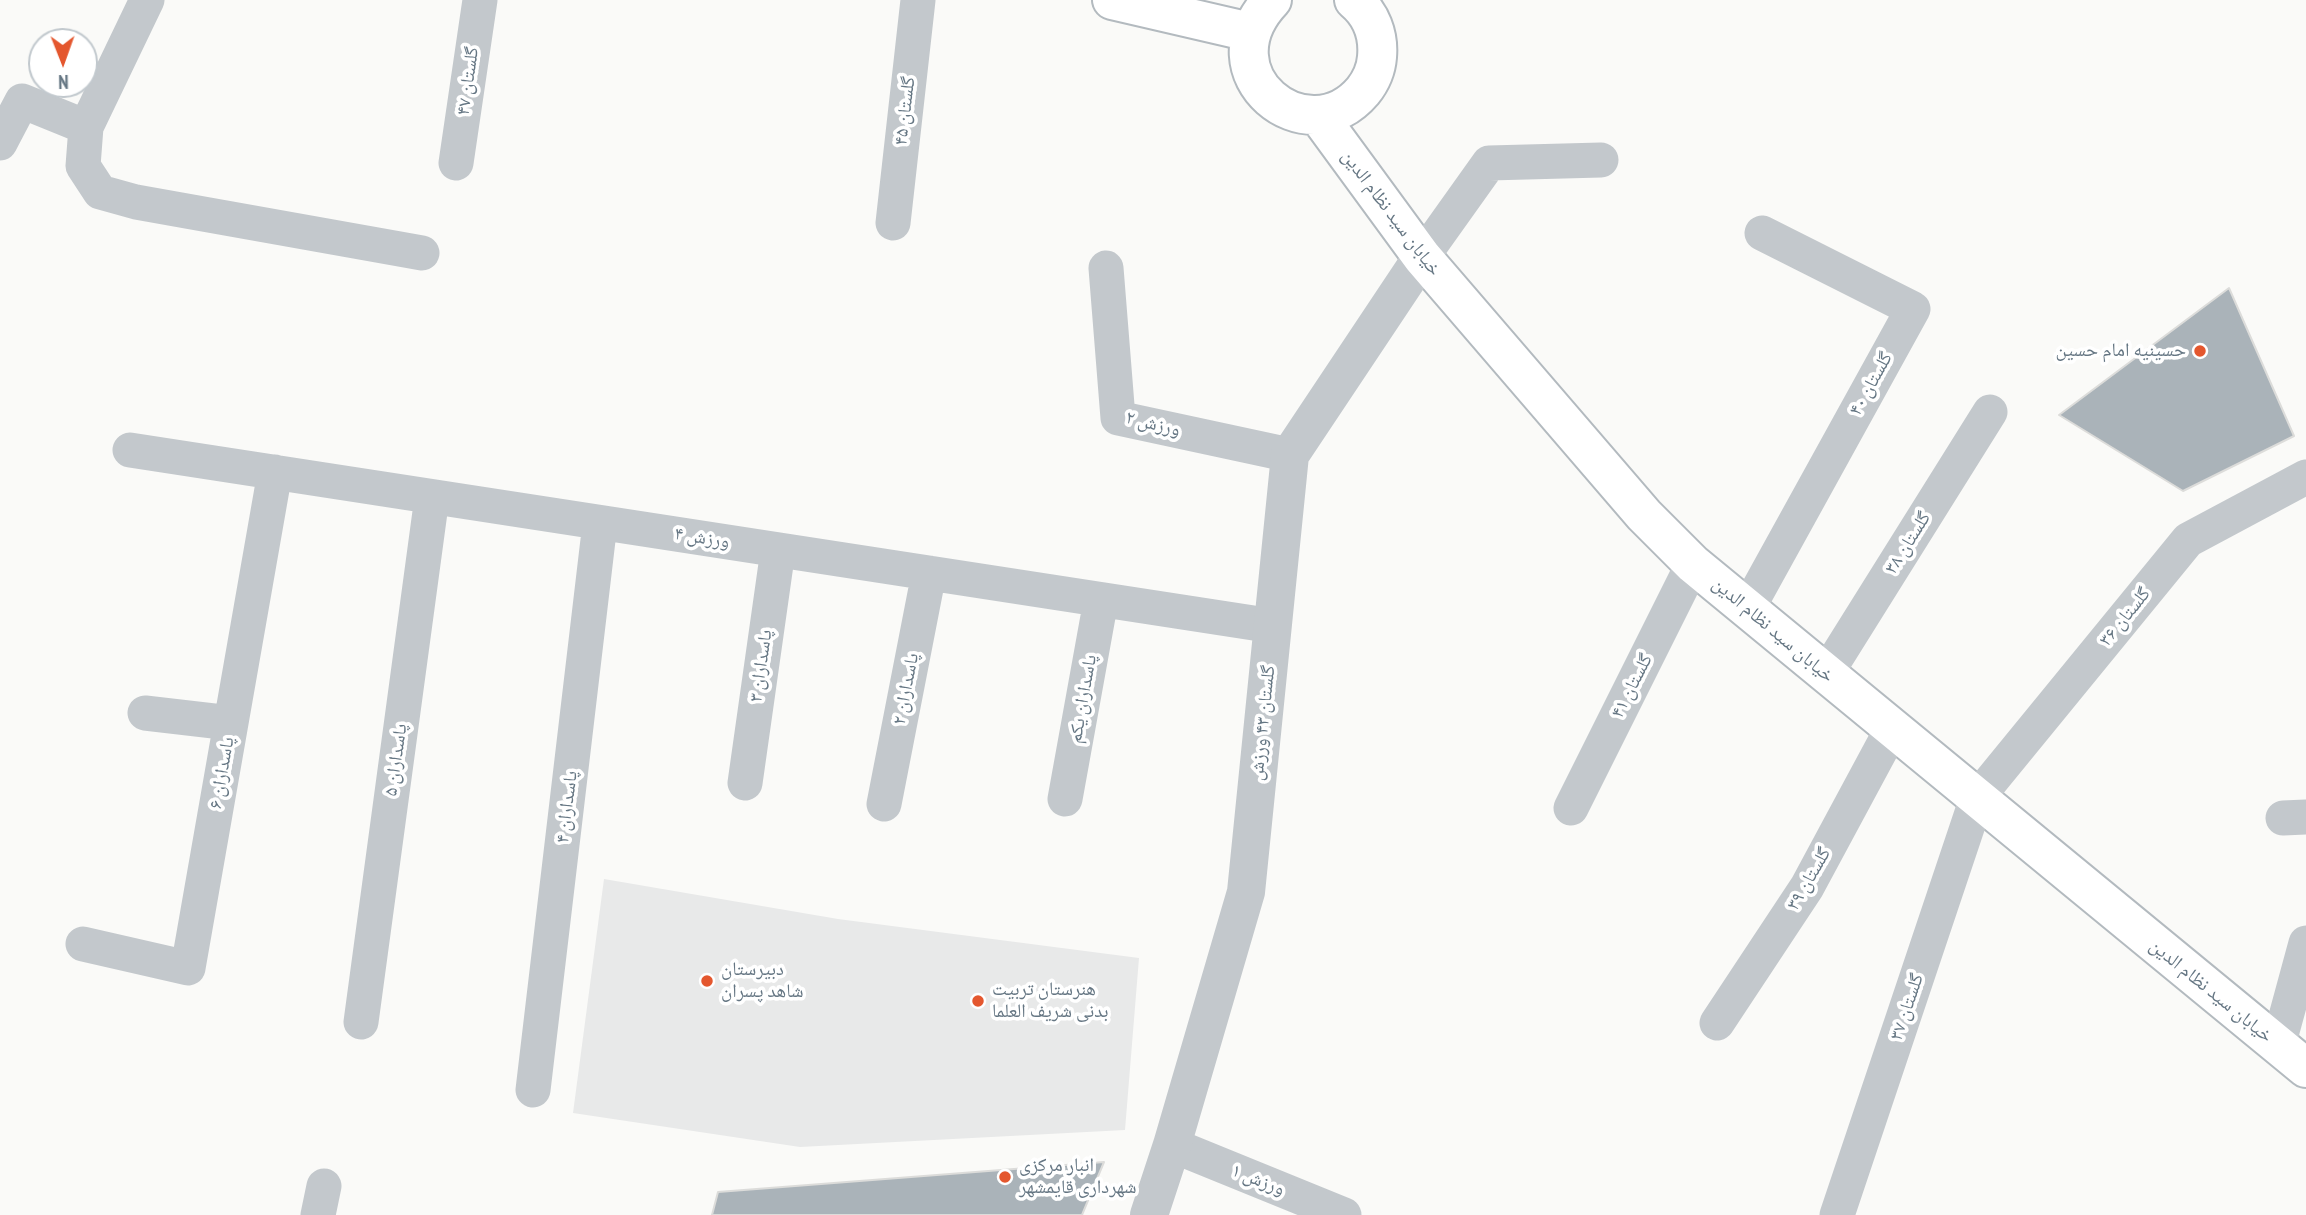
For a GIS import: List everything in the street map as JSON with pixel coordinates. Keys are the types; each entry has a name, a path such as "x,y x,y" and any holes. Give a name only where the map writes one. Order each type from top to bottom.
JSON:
{"main road":[{"path":"1112,0 1251,32"},
{"path":"1272,0 1259,14 1251,32 1248,53 1252,73 1263,91 1278,105 1298,113 1318,115 1338,110 1356,99 1369,84 1377,65 1378,45 1373,24 1354,0"},
{"name":"خیابان سید نظام الدین","path":"1318,115 1422,257 1644,515 1693,564 2292,1057"}],"street":[{"path":"147,0 86,127 83,166 100,192 136,202 422,253"},
{"name":"گلستان ۴۷","path":"456,163 480,0"},
{"name":"گلستان ۴۵","path":"893,223 918,0"},
{"path":"0,144 11,97 86,127"},
{"path":"1422,257 1489,163 1601,160"},
{"name":"گلستان ۴۰","path":"1748,608 1913,309 1762,233"},
{"name":"گلستان ۴۳ ورزش","path":"1149,1215 1246,892 1290,455 1422,257"},
{"name":"ورزش ۲","path":"1106,268 1118,418 1290,455"},
{"name":"گلستان ۳۸","path":"1826,674 1990,412"},
{"name":"ورزش ۴","path":"130,450 1273,626"},
{"name":"پاسداران ۶","path":"83,944 188,968 275,472"},
{"name":"گلستان ۳۶","path":"1977,798 2188,540 2306,477"},
{"name":"پاسداران ۵","path":"360,1022 432,497"},
{"name":"پاسداران ۴","path":"533,1090 600,523"},
{"name":"پاسداران ۳","path":"745,783 778,550"},
{"name":"گلستان ۴۱","path":"1571,808 1693,564"},
{"name":"پاسداران ۲","path":"884,804 929,573"},
{"name":"پاسداران یکم","path":"1065,799 1101,600"},
{"path":"145,713 231,723"},
{"name":"گلستان ۳۹","path":"1717,1023 1807,887 1892,729"},
{"name":"گلستان ۳۷","path":"1838,1215 1977,798"},
{"path":"2292,1057 2306,943"},
{"name":"ورزش ۱","path":"1172,1145 1344,1215"}],"shaded area":[{"path":"604,879 838,919 1139,958 1125,1130 800,1147 573,1113"}],"building":[{"name":"حسینیه امام حسین","path":"2229,288 2294,436 2183,491 2059,415"},
{"name":"انبار مرکزی شهرداری قایمشهر","path":"1104,1162 1082,1215 712,1215 718,1192"}],"place":[{"name":"حسینیه امام حسین","path":"2200,351"},
{"name":"دبیرستان شاهد پسران","path":"707,981"},
{"name":"هنرستان تربیت بدنی شریف العلما","path":"978,1001"},
{"name":"انبار مرکزی شهرداری قایمشهر","path":"1005,1177"}]}
